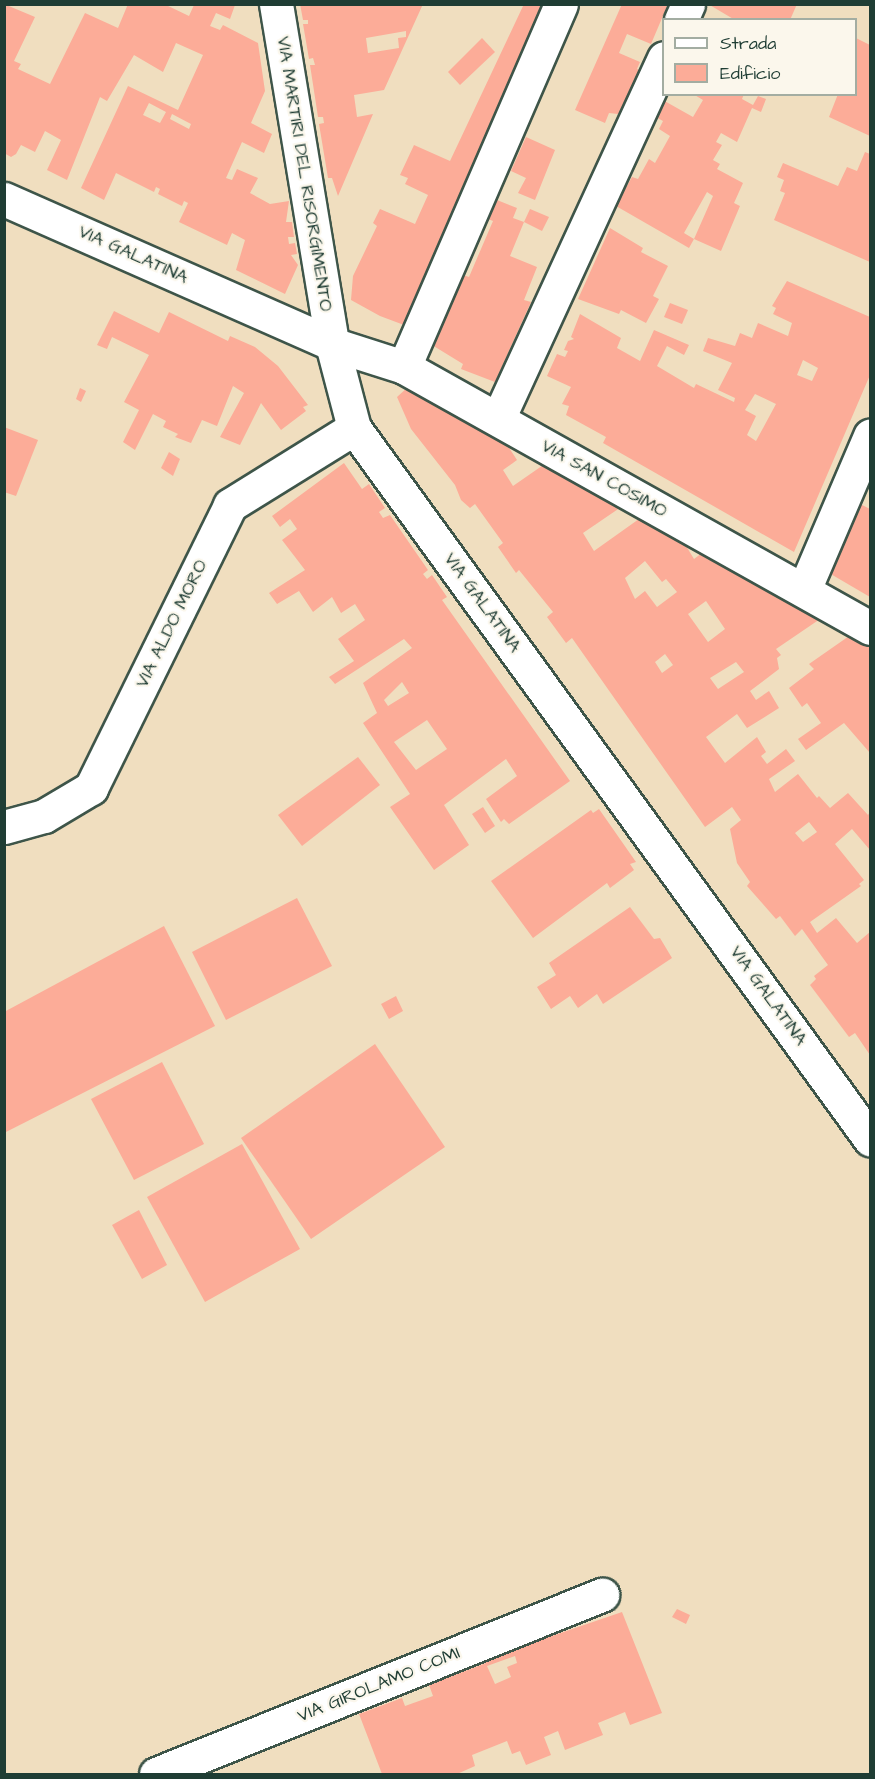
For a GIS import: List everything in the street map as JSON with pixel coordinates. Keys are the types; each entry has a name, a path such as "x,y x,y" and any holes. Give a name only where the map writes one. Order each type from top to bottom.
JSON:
{"street":[{"name":"VIA MARTIRI DEL RISORGIMENTO","path":"276,4 332,344"},
{"path":"404,367 561,4"},
{"path":"682,18 688,4"},
{"path":"498,419 662,60"},
{"name":"VIA GALATINA","path":"4,199 332,344 354,428 870,1139"},
{"name":"VIA SAN COSIMO","path":"332,344 404,367 870,628"},
{"name":"VIA ALDO MORO","path":"4,827 44,816 91,788 230,505 354,428"},
{"path":"804,590 870,436"},
{"name":"VIA GIROLAMO COMI","path":"156,1774 602,1595"}],"building":[{"path":"4,4 35,17 14,61 21,64 18,69 50,84 85,13 118,28 128,4 164,4 189,16 194,5 235,5 230,19 216,13 210,26 220,30 223,25 258,43 265,91 251,123 272,134 264,153 242,142 226,178 232,180 237,169 258,178 250,193 270,204 289,201 286,222 292,222 294,237 288,237 289,244 295,243 297,254 291,255 298,265 285,294 236,270 245,240 232,233 227,245 179,222 188,203 184,201 182,206 158,194 160,189 156,187 154,192 116,173 104,200 81,188 128,86 178,110 203,55 176,43 163,72 134,55 107,101 100,97 67,180 47,170 61,140 45,131 35,152 21,145 16,154 11,157 4,153","holes":["149,103 166,112 160,123 143,115","172,114 191,124 189,129 170,119"]},
{"path":"300,4 423,4 384,90 354,95 357,117 373,114 338,196 332,178 328,178 319,124 324,123 323,117 318,117 310,65 315,65 313,58 309,59 303,24 308,24 308,20 303,20","holes":["406,31 406,37 398,38 399,48 368,53 366,38"]},
{"path":"524,4 558,4 430,283 423,279 404,325 380,316 351,300 353,276 377,226 373,223 380,209 415,224 428,195 405,184 408,178 400,175 414,145 450,161"},
{"path":"622,4 668,4 651,44 627,34 619,53 640,62 637,69 641,71 618,114 609,113 605,123 575,110"},
{"path":"708,4 797,4 791,18 732,18"},
{"path":"482,38 495,52 460,85 448,72"},
{"path":"857,38 870,45 870,136 829,117 837,96 857,96"},
{"path":"696,96 743,96 742,99 753,105 758,96 766,99 761,112 752,108 737,142 721,133 716,142 722,145 713,160 720,164 717,169 743,183 734,203 740,206 721,251 694,239 689,248 616,206 632,177 638,179 649,159 655,163 670,136 659,129 663,121 652,115 661,99 693,117 703,100","holes":["707,192 713,196 694,239 684,233"]},
{"path":"526,137 555,150 535,200 518,193 526,178 511,171"},
{"path":"865,152 870,154 870,262 774,220 785,193 780,191 784,180 777,177 783,163 838,186 847,167 857,171"},
{"path":"497,200 517,208 513,218 524,222 510,256 537,267 524,300 531,302 495,382 461,369 463,364 432,345 463,275 469,277 493,221 488,219"},
{"path":"530,209 549,217 542,231 524,222"},
{"path":"610,228 643,248 641,252 668,266 653,296 659,299 646,323 621,310 619,314 578,299"},
{"path":"787,281 870,317 870,375 794,552 603,443 606,437 566,415 569,406 562,404 571,387 547,376 557,354 565,357 568,351 564,350 568,341 574,339 571,337 580,314 621,338 617,348 640,361 654,330 689,345 684,355 667,346 657,366 694,388 696,384 734,402 735,398 718,390 732,363 703,351 708,338 735,346 740,333 752,338 758,323 788,336 792,323 773,314 776,308 772,306","holes":["803,360 818,368 812,381 797,375","755,394 776,404 756,441 747,435 756,416 745,410"]},
{"path":"670,303 688,310 682,324 664,317"},
{"path":"114,311 159,333 169,312 228,341 230,336 255,347 278,366 308,405 303,407 306,411 281,430 261,403 240,445 220,437 244,393 233,386 217,426 202,420 191,443 175,437 178,434 163,427 166,421 153,414 135,450 123,442 139,410 124,402 149,355 112,337 107,349 97,345"},
{"path":"408,387 434,398 442,410 472,418 478,429 485,424 495,437 500,434 517,460 503,470 513,486 549,461 627,503 583,533 594,551 646,514 667,527 675,539 680,536 694,559 706,550 823,617 776,649 781,655 777,658 779,669 750,691 756,700 769,691 779,708 747,728 737,714 706,737 725,763 757,737 766,752 761,756 767,764 786,749 795,761 769,779 775,792 798,774 817,798 819,796 830,808 848,793 868,815 870,812 870,850 852,829 835,844 864,880 859,884 861,886 810,922 817,933 836,918 857,943 870,932 870,1055 855,1033 849,1037 810,985 816,979 814,976 828,965 802,929 795,936 780,916 776,919 747,886 750,882 737,863 730,829 741,820 732,807 705,827 572,638 566,643 547,617 553,612 519,570 516,573 498,547 503,543 475,504 470,508 461,500 455,485 411,429 397,397","holes":["645,561 662,582 666,579 677,592 657,607 645,591 635,599 625,578","706,601 725,629 708,642 688,614","665,654 673,665 662,673 655,662","736,662 744,672 718,689 710,678","809,822 817,832 803,842 795,833"]},
{"path":"80,388 86,391 81,402 76,399"},
{"path":"4,427 38,440 16,496 4,492"},
{"path":"169,452 180,459 173,476 161,468"},
{"path":"344,463 362,489 369,484 385,508 379,512 383,518 390,515 428,570 423,574 427,579 432,575 447,597 442,600 570,781 509,824 504,819 501,822 486,799 517,776 506,759 444,805 469,845 434,870 390,807 410,794 363,723 377,713 363,683 412,648 404,639 335,684 329,677 354,661 338,639 365,620 355,604 341,613 332,597 313,612 299,591 277,604 269,593 305,570 282,540 297,529 290,519 280,527 272,516","holes":["402,682 409,693 388,706 384,700","427,720 447,749 416,770 394,742"]},
{"path":"858,503 870,509 870,597 829,573"},
{"path":"852,634 870,639 870,753 844,723 806,750 798,739 821,723 807,703 802,707 789,688 814,669 809,664"},
{"path":"358,757 380,785 302,846 278,815"},
{"path":"483,807 495,826 485,833 472,814"},
{"path":"599,809 636,862 630,864 634,870 610,888 607,883 533,938 491,881 591,810 593,813"},
{"path":"297,898 332,966 226,1020 192,952"},
{"path":"630,907 654,939 660,938 672,958 603,1004 597,994 578,1008 570,996 551,1009 537,987 556,975 549,963"},
{"path":"164,926 215,1026 4,1133 4,1012"},
{"path":"396,996 403,1011 389,1019 381,1004"},
{"path":"375,1044 445,1147 311,1239 241,1138"},
{"path":"162,1062 204,1144 134,1180 91,1099"},
{"path":"242,1144 300,1249 205,1302 147,1197"},
{"path":"139,1210 167,1265 142,1279 112,1225"},
{"path":"677,1609 690,1615 686,1624 672,1617"},
{"path":"622,1612 662,1713 630,1725 625,1712 598,1723 603,1735 565,1750 558,1731 544,1737 551,1755 526,1765 520,1751 512,1754 507,1741 472,1755 475,1766 457,1774 382,1774 359,1714 402,1698 405,1706 433,1696 429,1685 486,1663 485,1659","holes":["515,1656 517,1663 507,1667 511,1677 495,1684 487,1666"]}]}
